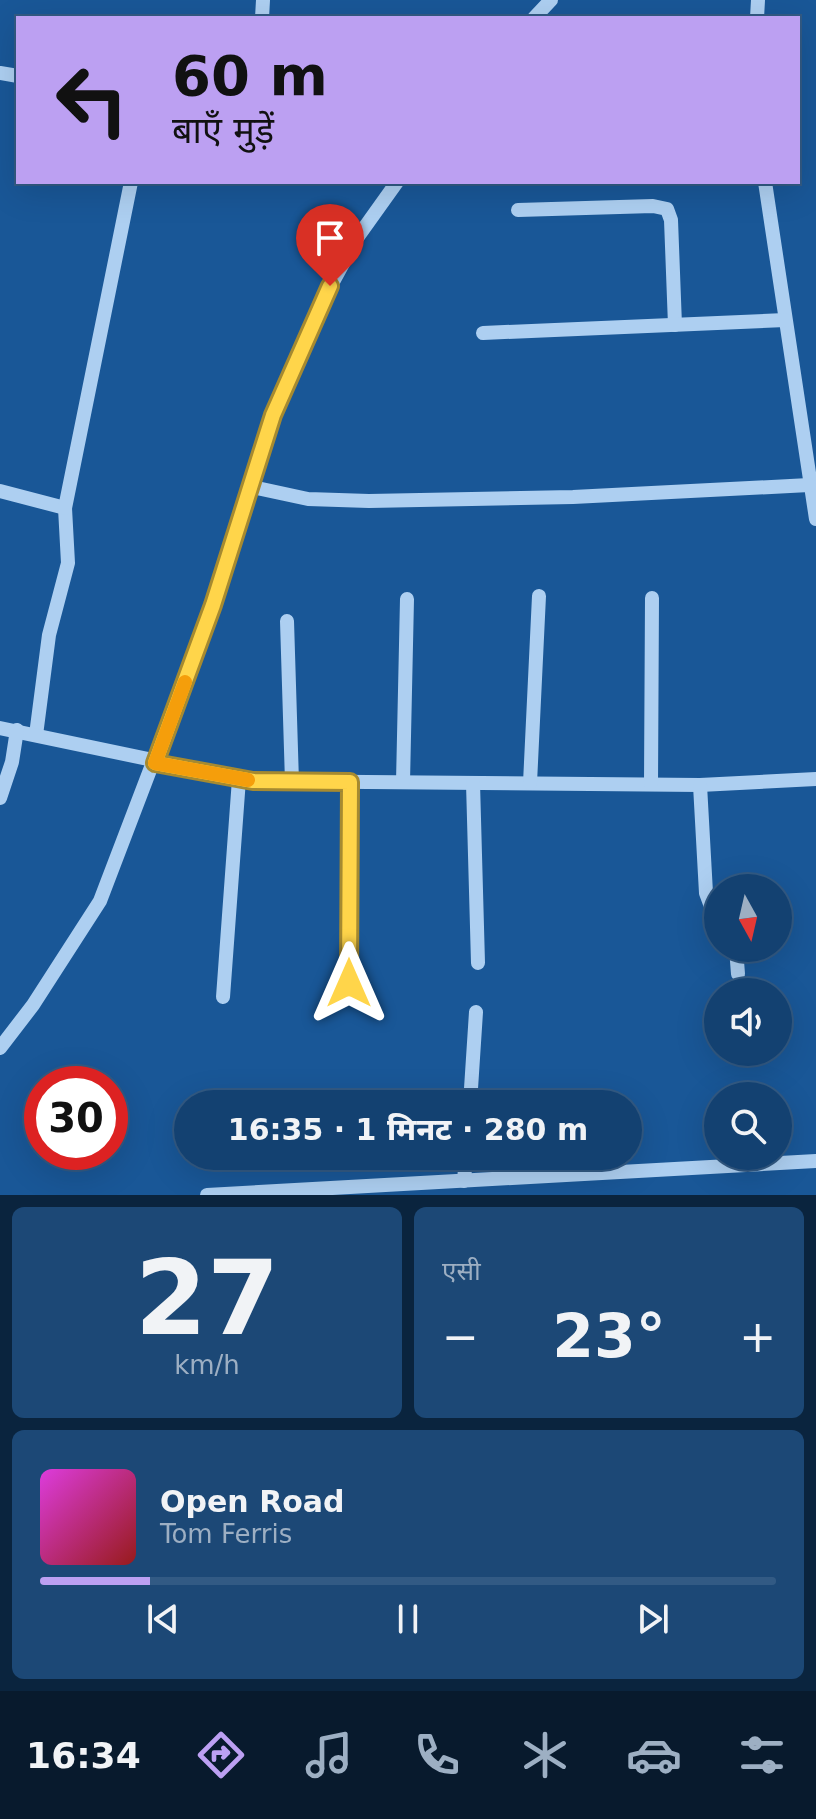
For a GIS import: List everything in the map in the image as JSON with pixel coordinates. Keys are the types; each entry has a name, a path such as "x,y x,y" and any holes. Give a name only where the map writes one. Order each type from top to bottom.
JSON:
{"street":[{"path":"536,16 551,0"},
{"path":"36,735 49,635 68,563 65,508 131,184"},
{"path":"0,1048 100,901 155,763 252,487 273,415 317,311 357,238 396,184"},
{"path":"765,184 816,519"},
{"path":"518,210 653,206 667,209 671,220 675,325"},
{"path":"483,333 785,320"},
{"path":"252,487 308,499 369,501 573,497 809,485"},
{"path":"0,491 65,508"},
{"path":"530,783 539,596"},
{"path":"651,784 652,598"},
{"path":"403,782 407,599"},
{"path":"287,621 292,782"},
{"path":"0,728 239,779 700,785 816,779"},
{"path":"0,798 17,730"},
{"path":"223,997 239,779"},
{"path":"349,983 350,782"},
{"path":"473,783 478,963"},
{"path":"700,785 705,874"},
{"path":"737,962 738,974"},
{"path":"471,1090 476,1012"},
{"path":"0,1023 14,1030"},
{"path":"207,1195 816,1161"},
{"path":"464,1181 465,1170"}],"slow traffic":[{"path":"185,682 155,763 248,780"}],"route":[{"path":"330,286 273,415 213,605 155,763 253,781 350,782 349,983"}]}
